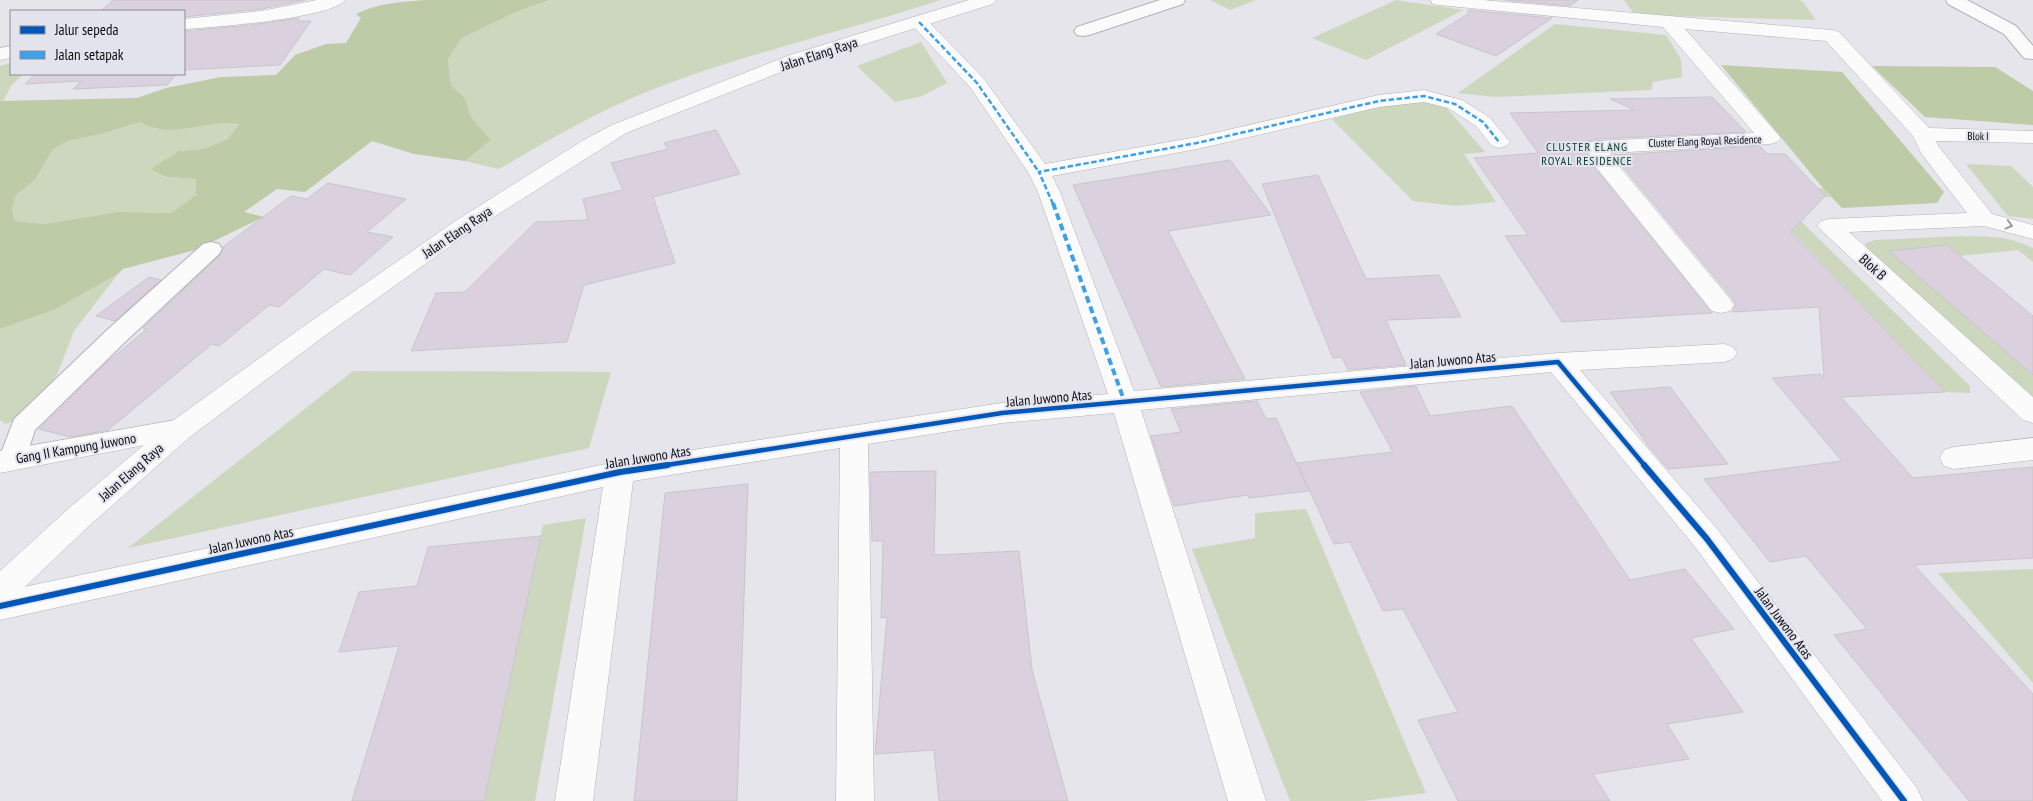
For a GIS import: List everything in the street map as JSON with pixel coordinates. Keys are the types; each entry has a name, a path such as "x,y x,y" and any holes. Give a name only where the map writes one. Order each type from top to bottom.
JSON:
{"street":[{"path":"185,24 218,14 315,7 336,0"},
{"name":"Jalan Elang Raya","path":"0,591 79,517 181,429 310,334 462,228 619,129 797,60 987,0"},
{"path":"1439,0 1832,36 1923,134 1929,148 1984,219 2033,232"},
{"path":"920,22 977,83 1039,172 1049,192 1126,403 1140,457 1247,801"},
{"name":"Cluster Elang Royal Residence","path":"1669,22 1770,138 1597,147 1604,162 1721,305"},
{"path":"1039,172 1197,142 1379,102 1424,96 1455,104 1483,122 1499,142"},
{"name":"Blok I","path":"1923,134 2033,137"},
{"name":"Blok B","path":"1984,219 1829,226 2033,413"},
{"path":"1558,362 1724,353"},
{"name":"Jalan Juwono Atas","path":"0,606 620,472 1002,413 1558,362 1707,539 1904,801"},
{"name":"Gang II Kampung Juwono","path":"7,461 181,429"},
{"path":"854,436 855,801"},
{"path":"1954,458 2033,449"},
{"path":"574,801 620,472"}],"lane":[{"path":"1083,31 1177,0"},
{"path":"1954,0 2010,30 2030,54"},
{"path":"7,461 23,426 115,337 211,249"}],"green space":[{"path":"425,0 549,0 511,14 462,38 448,59 451,85 465,98 471,117 491,140 465,161 414,154 372,141 305,192 277,189 244,212 264,217 195,250 123,269 118,274 56,309 0,329 0,101 137,98 166,88 221,77 276,75 295,55 326,44 346,43 361,18 356,14 381,5","holes":["141,122 153,128 164,130 229,123 239,124 228,139 203,149 179,151 151,169 167,177 196,179 196,195 171,213 117,212 44,224 15,221 12,209 16,195 35,180 53,149 68,141"]},
{"path":"549,0 941,0 760,53 654,89 594,116 499,169 465,161 491,140 471,117 465,98 451,85 448,59 462,38 511,14"},
{"path":"1210,0 1256,0 1230,10"},
{"path":"1396,0 1463,10 1366,60 1312,38"},
{"path":"1624,0 1799,0 1803,2 1816,20 1635,15"},
{"path":"1555,24 1666,35 1681,59 1682,77 1653,82 1651,90 1496,97 1458,93"},
{"path":"921,42 947,83 922,96 895,102 857,66"},
{"path":"10,63 10,75 22,75 11,86 4,100 0,101 0,66"},
{"path":"1721,65 1842,72 1944,192 1937,203 1842,208 1823,188"},
{"path":"1872,66 1995,67 2033,91 2033,125 1925,117"},
{"path":"1420,99 1445,106 1485,152 1464,154 1496,202 1456,206 1413,201 1332,119 1398,101"},
{"path":"141,122 157,129 188,128 220,122 239,123 228,139 203,149 179,151 167,177 196,179 196,195 171,213 117,212 44,224 15,221 12,209 16,195 35,180 53,149 68,141"},
{"path":"1966,164 2011,166 2033,187 2033,219 2008,216"},
{"path":"1823,188 1831,197 1777,198 1970,386 1970,393 1945,392 1752,190"},
{"path":"1961,236 1998,238 2023,244 2033,248 2033,262 2018,250 1960,256 1947,245 1891,251 2033,375 2033,397 1865,250 1866,243 1875,240"},
{"path":"118,274 74,331 57,375 25,416 6,424 0,420 0,329 56,309"},
{"path":"353,371 611,372 589,448 128,548"},
{"path":"1306,509 1426,793 1363,801 1290,801 1192,549 1255,538 1255,513"},
{"path":"586,518 535,801 484,801 543,525"},
{"path":"2033,569 2033,683 1938,573"}],"building":[{"path":"113,0 305,0 261,9 185,17 185,10 102,10"},
{"path":"1505,0 1578,0 1570,6"},
{"path":"1468,10 1552,18 1496,56 1436,34 1468,14"},
{"path":"299,18 298,21 311,21 280,65 185,70 185,31 243,26"},
{"path":"34,75 176,75 167,85 73,89 81,81 25,84"},
{"path":"1712,97 1746,132 1597,139 1587,141 1584,148 1595,168 1712,313 1562,322 1505,236 1528,235 1474,158 1538,153 1510,113 1635,110 1610,99"},
{"path":"716,130 740,174 653,197 675,263 584,285 567,342 411,351 436,293 465,292 536,222 588,220 583,199 623,190 611,163 668,149 664,143"},
{"path":"1760,146 1767,154 1785,154 1825,196 1791,232 1945,392 1841,397 1913,478 2033,467 2033,558 1914,565 2033,694 2033,801 1969,801 1834,635 1867,629 1806,556 1770,562 1704,479 1842,461 1772,378 1820,374 1824,377 1819,307 1732,312 1736,304 1732,298 1613,155"},
{"path":"1230,160 1271,215 1168,231 1245,379 1161,387 1073,185"},
{"path":"1318,175 1366,279 1439,275 1461,317 1386,320 1406,365 1348,370 1342,357 1333,358 1262,184"},
{"path":"328,183 406,199 367,232 393,237 350,275 324,269 279,307 269,305 219,346 212,344 108,430 70,437 39,429 106,363 147,329 143,328 220,255 223,247 291,196 307,199"},
{"path":"1947,245 2033,316 2033,375 1889,251"},
{"path":"149,277 161,280 115,321 96,316"},
{"path":"1416,386 1430,416 1512,406 1630,580 1685,569 1734,629 1691,638 1743,712 1667,724 1689,759 1593,774 1610,801 1458,801 1418,720 1458,712 1403,609 1383,611 1350,542 1334,544 1297,463 1393,452 1360,392"},
{"path":"1670,387 1728,464 1668,469 1650,448 1610,392"},
{"path":"1257,401 1266,419 1276,418 1309,491 1249,498 1248,495 1174,506 1151,436 1181,432 1171,409"},
{"path":"936,471 934,555 1019,551 1032,670 1068,801 939,801 934,750 875,754 887,617 881,618 883,541 872,541 870,472"},
{"path":"748,484 737,801 634,801 665,493"},
{"path":"541,536 484,801 352,801 399,646 339,652 359,592 417,586 428,547"}],"marked path":[{"path":"919,22 977,83 1039,172"},
{"path":"1125,403 1049,192 1039,172 1197,143 1379,101 1424,96 1455,104 1483,122 1499,142"}],"cycle path":[{"path":"0,606 620,472 1002,413 1558,362 1707,539 1904,801"}],"district":[{"name":"CLUSTER ELANG ROYAL RESIDENCE","path":"1587,153"}]}
